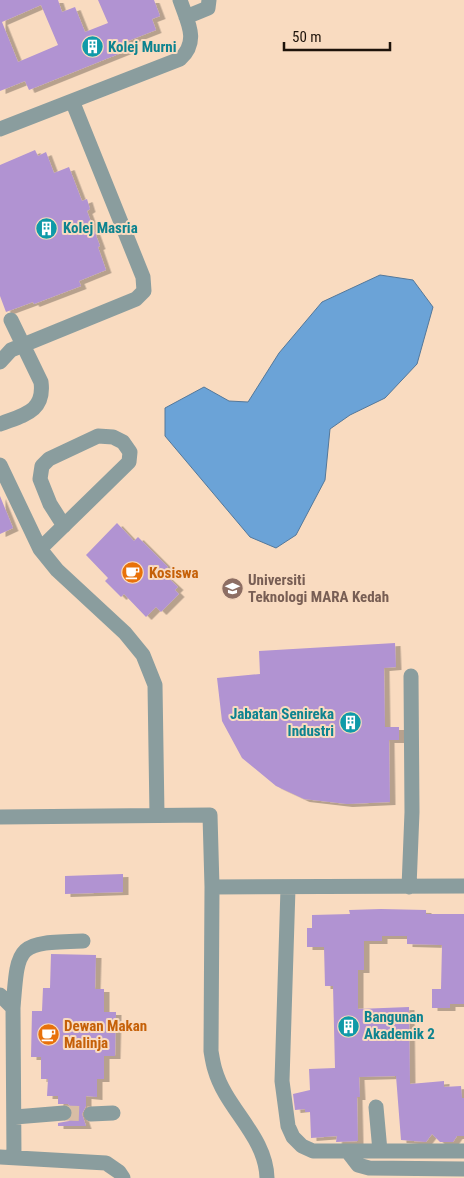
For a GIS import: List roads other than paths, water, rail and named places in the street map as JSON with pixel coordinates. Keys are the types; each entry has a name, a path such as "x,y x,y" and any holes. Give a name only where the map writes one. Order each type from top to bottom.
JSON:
{"street":[{"path":"0,129 73,103 180,59 186,54 192,42 180,0"},
{"path":"186,17 208,8 209,0"},
{"path":"0,362 11,350 136,299 144,291 145,286 73,103"},
{"path":"0,424 29,412 38,404 42,392 41,382 10,320"},
{"path":"40,549 64,526 129,462 130,452 124,442 113,437 98,436 57,454 42,466 40,479 50,504 64,526"},
{"path":"0,466 40,549 57,570 125,633 143,655 155,685 157,815"},
{"path":"409,887 412,812 410,676"},
{"path":"0,817 210,815 212,887 211,1051 215,1071 259,1145 268,1178"},
{"path":"212,887 464,886"},
{"path":"288,888 282,1081 288,1126 293,1137 302,1146 313,1152 464,1151"},
{"path":"83,941 45,942 27,948 18,961 14,1008 15,1117 7,1157 106,1163 120,1172 123,1178"},
{"path":"0,995 14,1008"},
{"path":"376,1107 380,1151"},
{"path":"15,1117 64,1113"},
{"path":"91,1114 113,1113"},
{"path":"348,1152 358,1165 369,1168 464,1169"}],"water":[{"path":"380,275 413,280 433,307 417,364 385,398 350,415 330,429 325,480 296,535 276,548 250,537 165,436 165,408 204,387 229,401 248,402 279,353 322,302"}],"tunnel":[{"path":"64,1113 91,1114"}],"place":[{"name":"Kolej Murni","path":"92,47"},
{"name":"Kolej Masria","path":"47,228"},
{"name":"Kosiswa","path":"133,573"},
{"name":"Universiti Teknologi MARA Kedah","path":"232,589"},
{"name":"Jabatan Senireka Industri","path":"350,723"},
{"name":"Bangunan Akademik 2","path":"348,1026"},
{"name":"Dewan Makan Malinja","path":"48,1035"}]}
